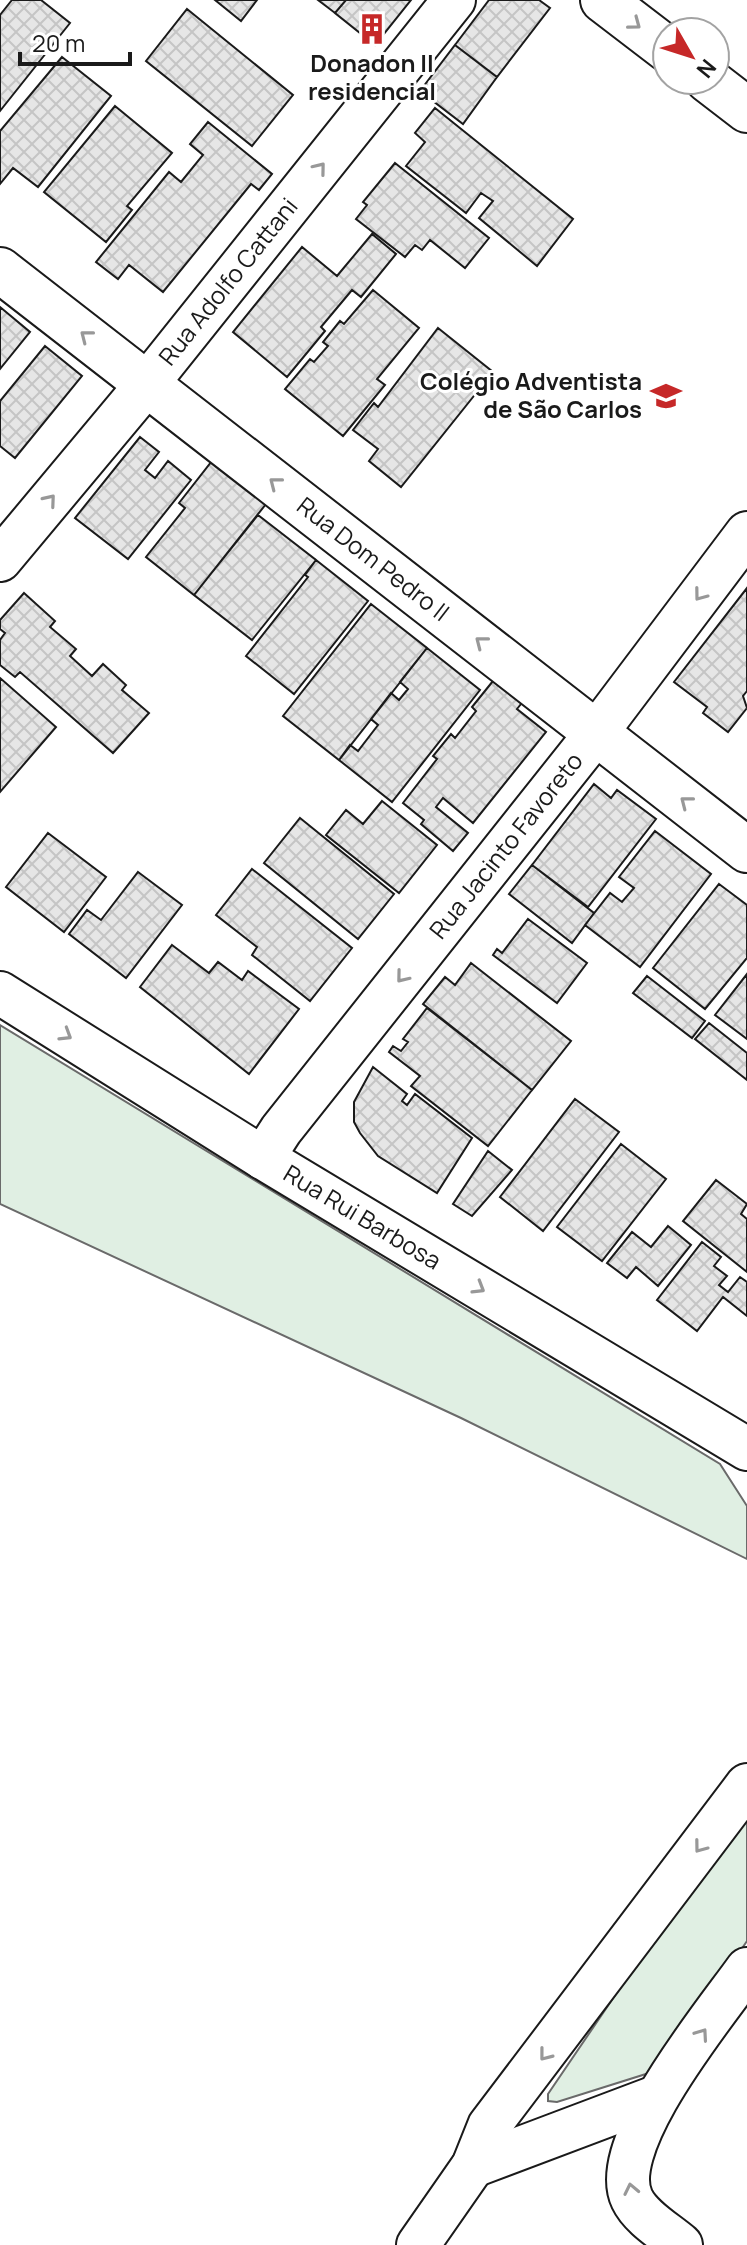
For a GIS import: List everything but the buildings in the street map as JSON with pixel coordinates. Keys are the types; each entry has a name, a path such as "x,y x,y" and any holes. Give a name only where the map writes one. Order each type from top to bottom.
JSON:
{"main road":[{"path":"603,0 651,37"},
{"path":"729,96 747,110"},
{"name":"Rua Dom Pedro II","path":"0,270 747,850"}],"street":[{"name":"Rua Adolfo Cattani","path":"0,560 147,384 454,0"},
{"name":"Rua Jacinto Favoreto","path":"263,1158 281,1130 597,732 747,533"},
{"name":"Rua Rui Barbosa","path":"0,993 263,1158 740,1432 747,1476"},
{"path":"418,2245 473,2166 489,2126 747,1785"},
{"path":"681,2245 644,2215 632,2200 628,2183 636,2140 656,2097 747,1969"},
{"path":"473,2166 656,2097"}],"green space":[{"path":"0,1025 720,1464 747,1506 747,1559 461,1418 0,1204"},
{"path":"747,1801 747,1941 671,2053 649,2073 557,2102 548,2101 548,2094"}],"place":[{"name":"Donadon II residencial","path":"372,29"},
{"name":"Colégio Adventista de São Carlos","path":"666,396"}]}
